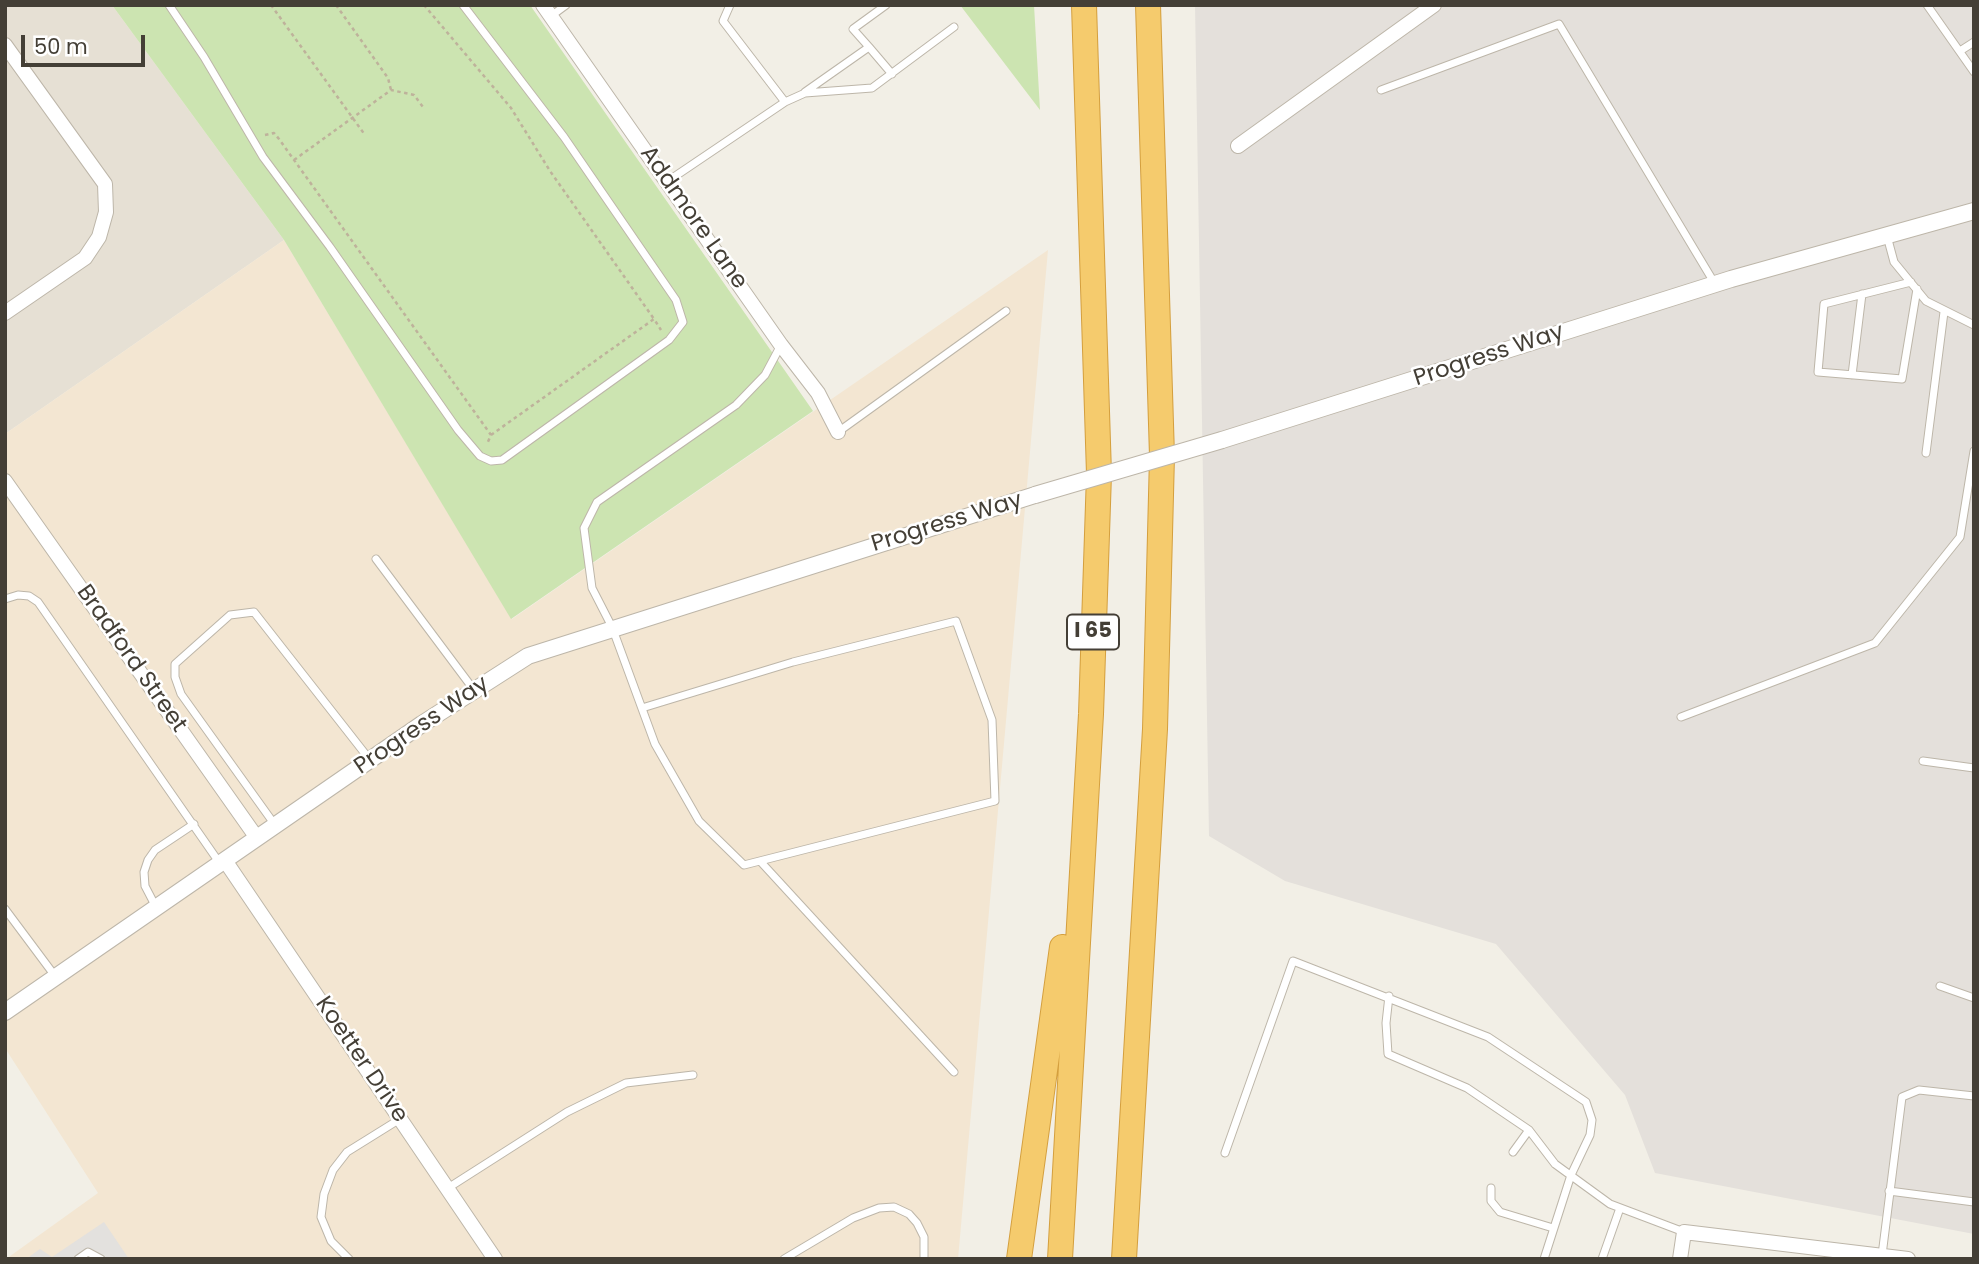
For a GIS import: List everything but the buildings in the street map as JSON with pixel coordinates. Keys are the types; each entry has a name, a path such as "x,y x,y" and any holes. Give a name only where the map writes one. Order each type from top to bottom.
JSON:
{"highway":[{"name":"I 65","path":"1060,1259 1087,780 1099,429 1084,5"},
{"path":"1124,1259 1155,729 1162,456 1148,5"},
{"path":"1018,1259 1025,1195 1087,780"},
{"path":"1130,1159 1131,1259"}],"street":[{"path":"1238,146 1434,5"},
{"name":"Addmore Lane","path":"547,11 781,345 818,393 838,432"},
{"path":"5,45 105,184 106,212 99,237 85,258 5,313"},
{"name":"Progress Way","path":"5,1012 370,760 528,656 612,627 1035,495 1222,440 1715,284 1974,211"},
{"name":"Bradford Street","path":"8,491 257,838"},
{"name":"Koetter Drive","path":"224,863 495,1259"},
{"path":"1680,1259 1684,1232 1908,1259"}],"lane":[{"path":"169,5 204,57 263,157 330,247 458,430 483,457 491,461 502,460 669,340 683,322 676,300 564,137 463,5"},
{"path":"547,11 566,5"},
{"path":"730,5 723,21 785,102"},
{"path":"886,5 853,29 891,74"},
{"path":"1927,5 1974,72"},
{"path":"1381,90 1559,24 1715,284"},
{"path":"804,93 872,88 954,27"},
{"path":"1960,51 1974,42"},
{"path":"668,181 785,102 804,93 869,47"},
{"path":"1887,235 1895,262 1926,301 1974,325"},
{"path":"1914,286 1902,379 1818,372 1824,304 1862,294 1914,286"},
{"path":"1852,375 1862,294"},
{"path":"838,432 1006,311"},
{"path":"1926,453 1944,312"},
{"path":"642,708 793,662 956,621 992,720 995,801 744,865 699,821 655,744 612,627 592,588 584,528 597,502 736,405 765,375 781,345"},
{"path":"1681,717 1875,643 1960,537 1974,452"},
{"path":"376,559 475,690"},
{"path":"5,599 18,595 29,596 38,602 224,863"},
{"path":"276,825 181,694 175,677 175,664 230,615 254,612 370,760"},
{"path":"1923,761 1974,768"},
{"path":"157,909 145,886 144,872 148,860 155,850 194,824"},
{"path":"760,861 954,1072"},
{"path":"5,909 56,977"},
{"path":"1225,1153 1293,961 1389,996 1488,1037 1586,1102 1592,1120 1590,1135 1571,1175 1544,1259"},
{"path":"1940,986 1974,998"},
{"path":"1389,996 1386,1023 1388,1054 1466,1088 1529,1130 1555,1164 1619,1208 1684,1232"},
{"path":"448,1188 567,1112 626,1083 693,1075"},
{"path":"1882,1255 1902,1097 1919,1090 1974,1096"},
{"path":"349,1259 331,1241 321,1217 328,1182 347,1152 400,1119"},
{"path":"1513,1152 1529,1130"},
{"path":"1491,1188 1491,1201 1500,1212 1553,1228"},
{"path":"1889,1191 1974,1202"},
{"path":"783,1259 853,1218 879,1208 894,1207 909,1214 917,1223 924,1237 924,1259"},
{"path":"1602,1259 1619,1208"},
{"path":"78,1259 88,1252 101,1259"}],"path":[{"path":"271,5 365,135"},
{"path":"336,5 388,78 391,90"},
{"path":"424,5 511,108 550,171 669,340"},
{"path":"294,160 391,90 414,95 423,107"},
{"path":"261,138 274,133 491,435"},
{"path":"483,457 491,435 654,319"}],"shaded area":[{"path":"5,5 112,5 284,240 5,434"},
{"path":"1195,5 1974,5 1974,1234 1655,1173 1625,1095 1496,944 1285,881 1209,836"},
{"path":"284,240 512,619 1048,250 958,1259 6,1259 98,1193 5,1048 5,434"},
{"path":"104,1222 129,1259 26,1259 40,1249 52,1257"}],"green space":[{"path":"112,5 530,5 813,411 511,619 284,240"},
{"path":"960,5 1034,5 1040,110"}]}
